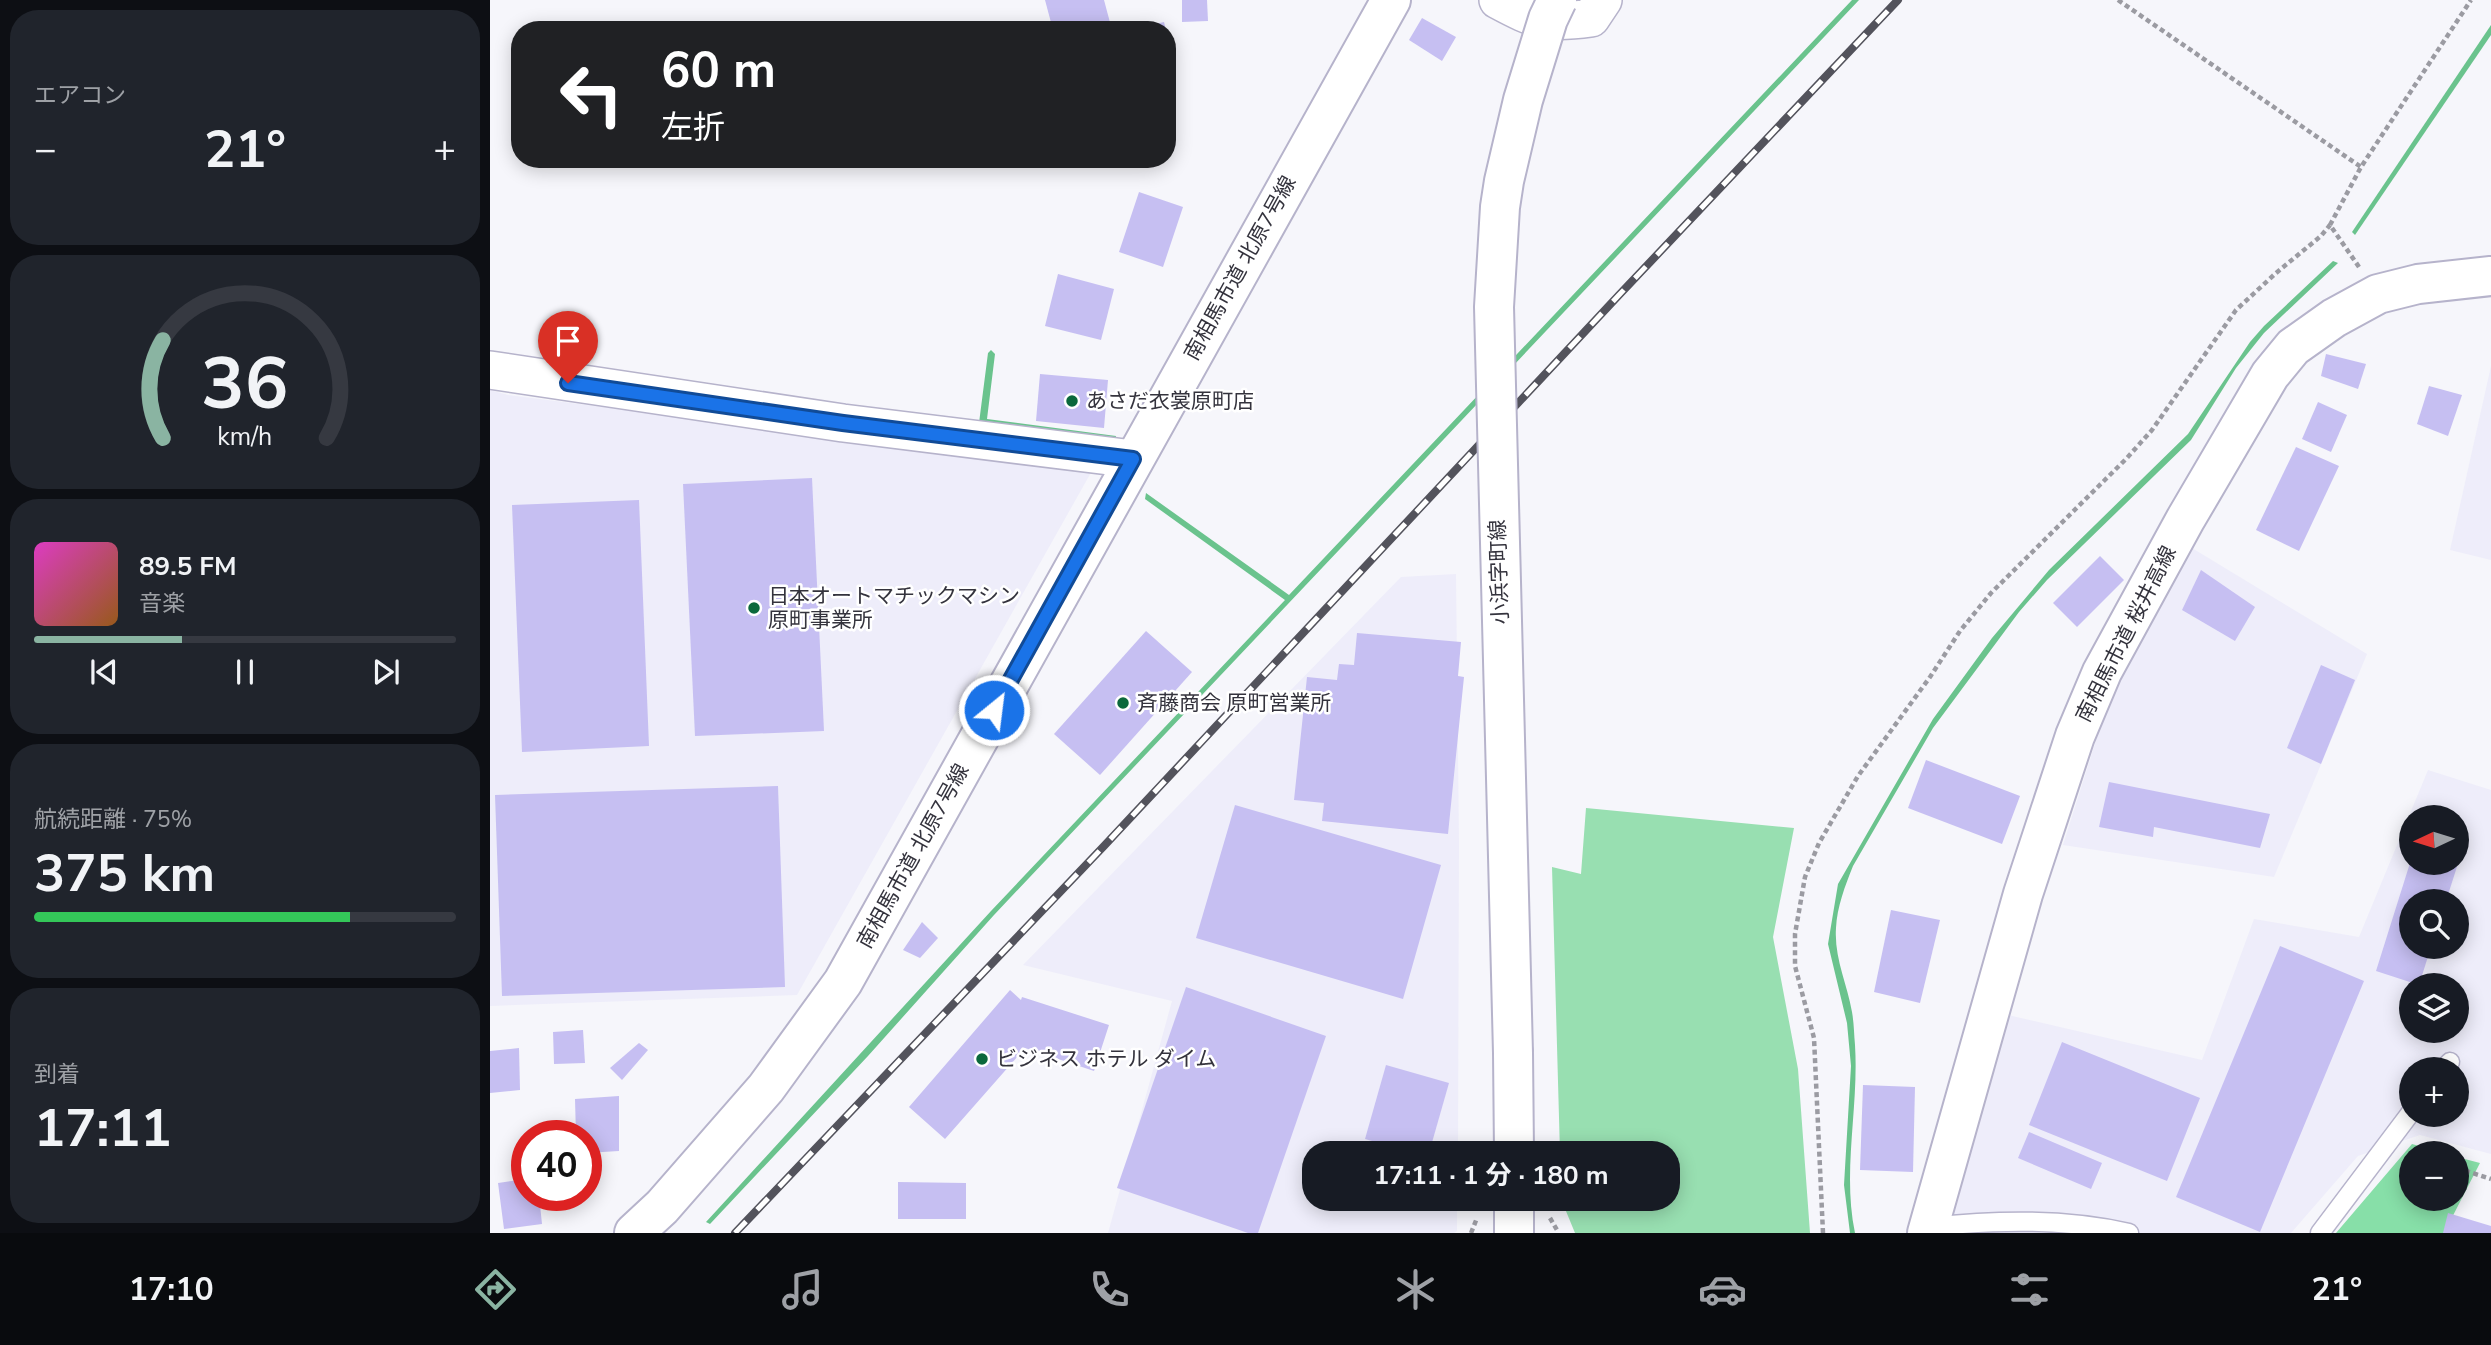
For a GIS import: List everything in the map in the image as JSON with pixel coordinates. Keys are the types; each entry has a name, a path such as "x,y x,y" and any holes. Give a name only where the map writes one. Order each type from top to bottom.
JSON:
{"street":[{"name":"南相馬市道 北原7号線","path":"634,1233 662,1206 766,1088 843,982 1391,0"},
{"path":"1498,0 1538,19 1559,22 1591,18 1603,0"},
{"name":"小浜字町線","path":"1514,1141 1497,488 1495,267 1500,207 1509,154 1544,31 1557,0"},
{"name":"南相馬市道 桜井高線","path":"1928,1230 2023,894 2075,736 2102,672 2185,520 2270,375 2293,347 2334,318 2378,294 2418,284 2491,276"},
{"path":"490,370 843,423 1133,459"},
{"path":"1514,1211 1514,1233"}],"lane":[{"path":"2320,1233 2400,1127"},
{"path":"1928,1230 2034,1221 2129,1233"}],"path":[{"path":"2118,0 2361,167"},
{"path":"1823,1233 1814,1038 1795,966 1795,934 1805,877 1819,843 1858,776 1960,631 1983,603 2152,430 2236,310 2321,236 2330,225 2361,167 2471,0"},
{"path":"2330,225 2378,294"},
{"path":"2469,1172 2491,1179"}],"shaded area":[{"path":"1852,0 1859,0 994,915 868,1056 710,1224 706,1222 991,911 1285,600 1145,499 1146,493 1289,595"},
{"path":"2491,25 2491,35 2355,235 2352,232"},
{"path":"2333,261 2338,263 2264,333 2236,368 2191,440 2047,580 2019,612 1933,728 1853,866 1840,904 1836,939 1852,1012 1855,1045 1850,1186 1855,1233 1850,1233 1844,1185 1851,1066 1847,1023 1828,944 1838,884 1933,719 1992,638 2049,570 2188,434 2250,342"},
{"path":"991,350 995,354 987,419 1116,436 1115,442 979,423 988,353"},
{"path":"2491,366 2491,560 2450,550"},
{"path":"490,390 508,395 1093,469 797,995 490,1006"},
{"path":"2192,548 2367,654 2274,877 2063,845 2104,715"},
{"path":"1456,574 1458,1141 1302,1141 1302,1211 1457,1211 1457,1231 1108,1233 1172,1001 1023,965 1401,577"},
{"path":"2428,770 2491,790 2491,1154 2469,1148 2469,1141 2442,1141 2420,1135 2358,1156 2291,1233 1949,1233 2008,1015 2202,1060 2254,919 2359,937 2399,840 2399,875 2469,875 2469,805 2414,805"},
{"path":"1586,808 1794,828 1773,937 1798,1069 1810,1233 1575,1233 1566,1211 1680,1211 1680,1141 1560,1141 1552,867 1581,874"},
{"path":"2399,1159 2399,1211 2455,1211 2444,1233 2336,1233"},
{"path":"2469,1160 2480,1163 2469,1184"}],"building":[{"path":"1045,0 1104,0 1110,21 1051,21"},
{"path":"1182,0 1207,0 1208,21 1182,22"},
{"path":"1422,18 1456,37 1442,61 1409,40"},
{"path":"1139,192 1183,207 1163,267 1119,252"},
{"path":"1058,274 1114,289 1101,340 1045,326"},
{"path":"2326,354 2366,364 2358,389 2321,376"},
{"name":"あさだ衣裳原町店","path":"1040,374 1108,380 1104,428 1036,421"},
{"path":"2429,386 2462,395 2448,436 2417,424"},
{"path":"2318,402 2347,415 2331,452 2302,439"},
{"path":"2296,447 2339,466 2299,551 2256,530"},
{"name":"日本オートマチックマシン 原町事業所","path":"812,478 824,731 695,736 683,484"},
{"path":"639,500 649,746 522,752 512,505"},
{"path":"2100,556 2124,580 2077,627 2053,603"},
{"path":"2201,570 2255,607 2235,641 2182,610"},
{"name":"斉藤商会 原町営業所","path":"1146,631 1192,672 1100,775 1054,734"},
{"path":"1357,633 1461,642 1458,676 1464,677 1448,834 1322,821 1324,803 1294,800 1307,677 1337,680 1339,664 1354,665"},
{"path":"2321,665 2355,680 2321,764 2287,748"},
{"path":"1926,760 2020,796 2002,844 1908,808"},
{"path":"2109,782 2270,814 2260,848 2154,827 2153,837 2099,827"},
{"path":"778,786 785,987 502,996 495,795"},
{"path":"1235,805 1441,865 1403,999 1196,938"},
{"path":"2406,875 2454,875 2450,889 2402,889"},
{"path":"2399,898 2399,959 2427,959 2423,973 2399,973 2399,978 2376,971"},
{"path":"1891,910 1940,920 1920,1003 1874,992"},
{"path":"922,922 938,938 920,958 903,950"},
{"path":"2280,946 2364,981 2260,1232 2176,1197"},
{"path":"1186,987 1326,1036 1258,1233 1248,1233 1117,1188"},
{"name":"ビジネス ホテル ダイム","path":"1010,990 1021,1000 1022,997 1109,1025 1094,1071 1025,1048 945,1139 909,1107"},
{"path":"583,1030 585,1063 554,1064 553,1032"},
{"path":"2062,1042 2200,1098 2167,1181 2029,1125"},
{"path":"639,1043 648,1050 622,1080 610,1068"},
{"path":"519,1048 520,1090 490,1093 490,1051"},
{"path":"1386,1065 1449,1083 1432,1141 1365,1139"},
{"path":"1863,1085 1915,1087 1913,1172 1860,1170"},
{"path":"619,1096 619,1151 602,1152 602,1120 576,1120 575,1099"},
{"path":"2029,1132 2102,1163 2091,1189 2018,1158"},
{"path":"511,1181 511,1211 541,1211 542,1224 504,1229 498,1183"},
{"path":"898,1182 966,1183 966,1219 898,1219"},
{"path":"2448,1213 2491,1226 2491,1233 2443,1233"}],"railway":[{"path":"735,1233 1104,846 1898,0"}],"place":[{"name":"あさだ衣裳原町店","path":"1072,401"},
{"name":"日本オートマチックマシン 原町事業所","path":"754,608"},
{"name":"斉藤商会 原町営業所","path":"1123,703"},
{"name":"ビジネス ホテル ダイム","path":"982,1059"}],"route":[{"path":"568,383 843,423 1133,459 994,710"}]}
